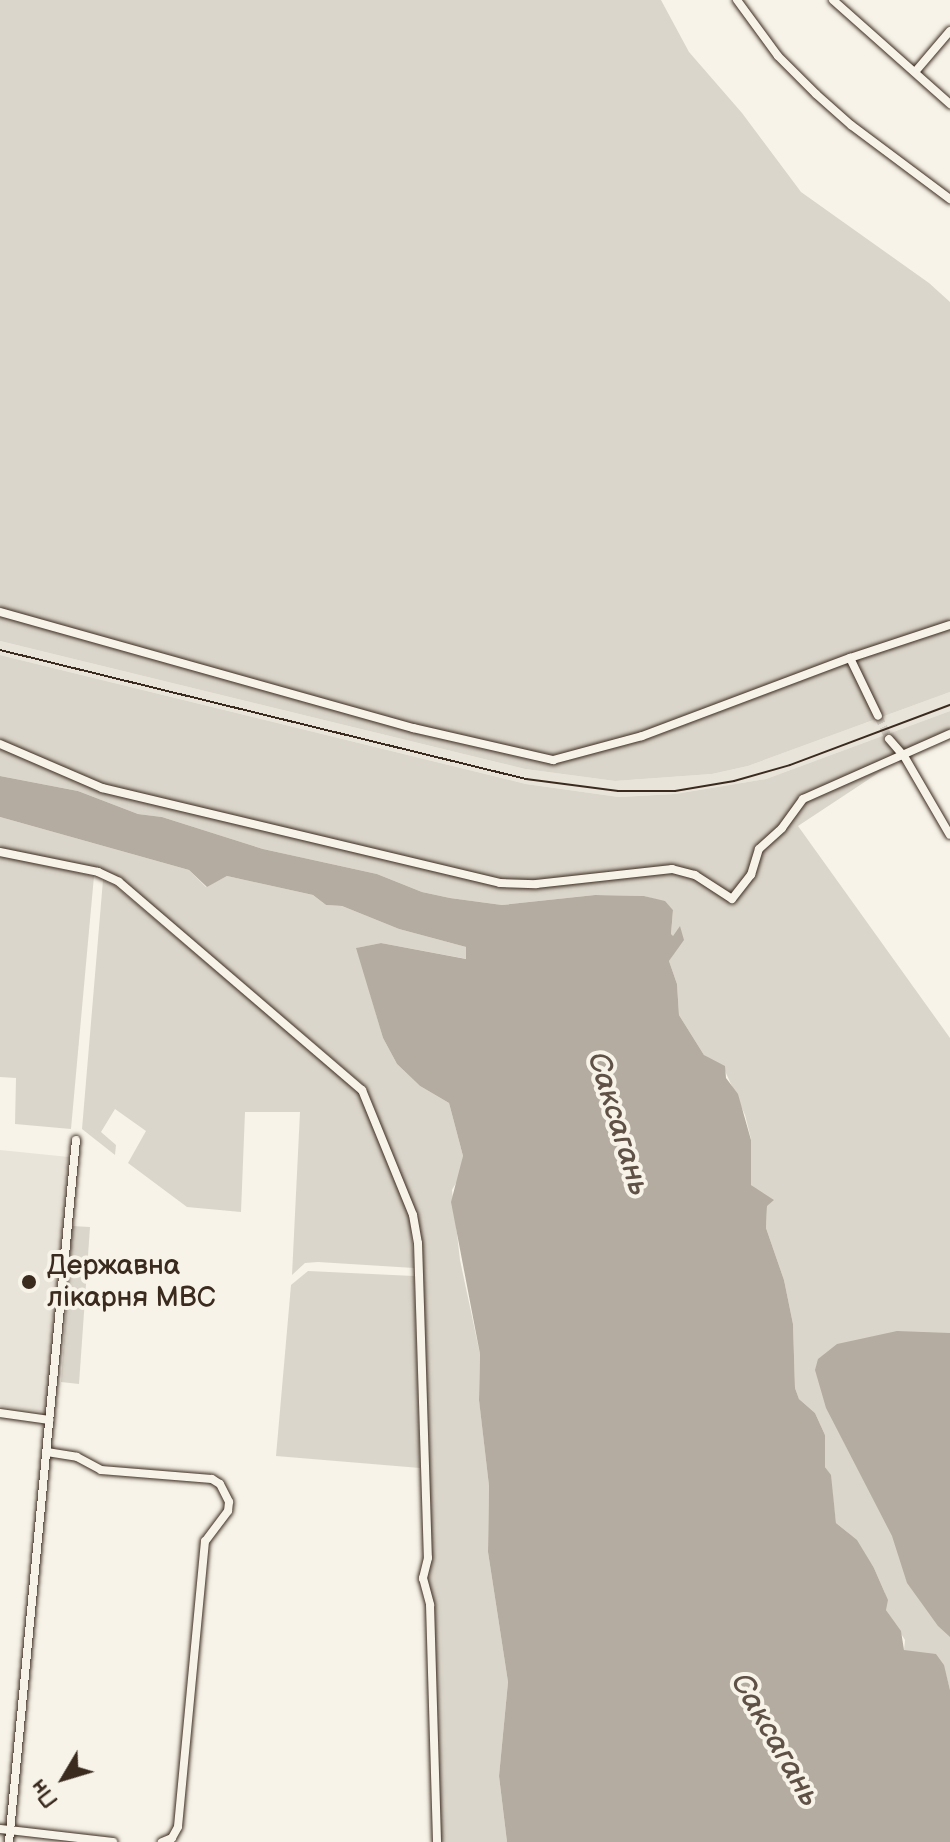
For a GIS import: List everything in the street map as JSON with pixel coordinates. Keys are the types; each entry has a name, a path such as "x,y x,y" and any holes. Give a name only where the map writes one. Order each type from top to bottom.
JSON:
{"street":[{"path":"737,0 778,56 816,94 851,125 950,199"},
{"path":"833,0 950,104"},
{"path":"915,72 950,31"},
{"path":"0,612 413,728 553,760 642,736 850,658 950,625"},
{"path":"850,658 878,716"},
{"path":"0,744 102,788 500,883 536,884 660,868 695,875 732,899 751,875 759,849 782,828 803,799 950,734"},
{"path":"889,739 904,756 950,835"},
{"path":"0,852 98,872 119,882 362,1090 413,1215 418,1243 428,1558 423,1578 430,1605 437,1842"},
{"path":"9,1842 5,1830 47,1452 76,1140"},
{"path":"0,1413 50,1420"},
{"path":"47,1452 77,1457 101,1470 212,1479 225,1492 228,1511 205,1541 178,1827 172,1838 162,1842"},
{"path":"5,1830 111,1842"}],"shaded area":[{"path":"0,0 661,0 689,52 742,113 801,192 929,283 950,302 950,692 748,766 712,774 615,781 525,769 0,641"},
{"path":"0,641 525,769 615,781 712,774 748,766 950,692 950,711 766,779 675,794 619,797 526,784 0,655"},
{"path":"0,655 526,784 619,797 675,794 766,779 950,711 950,734 904,756 798,826 950,1038 950,1690 946,1675 904,1650 905,1640 886,1610 885,1593 874,1568 847,1532 836,1523 830,1475 825,1467 825,1435 815,1413 799,1399 795,1388 793,1324 784,1280 766,1228 767,1206 763,1195 751,1185 751,1139 745,1115 725,1071 704,1055 679,1015 677,984 669,961 679,945 680,927 673,937 671,934 673,910 665,902 644,896 595,895 502,905 450,898 422,892 377,874 263,849 162,817 138,814 78,791 0,776"},
{"path":"0,817 189,870 206,887 227,876 313,895 326,905 342,906 399,929 466,947 467,959 381,943 357,948 383,1038 397,1064 420,1086 449,1103 463,1156 461,1174 452,1190 460,1260 480,1354 479,1399 489,1486 488,1552 508,1682 499,1776 507,1842 441,1842 434,1605 426,1578 416,1214 366,1087 121,879 0,848"},
{"path":"0,856 94,876 71,1129 15,1124 16,1078 0,1077"},
{"path":"103,880 114,885 359,1091 410,1216 414,1268 318,1262 305,1263 292,1275 300,1112 245,1112 241,1212 187,1207 128,1163 146,1131 115,1109 101,1132 116,1145 115,1155 82,1129"},
{"name":"Державна лікарня МВС","path":"0,1150 69,1157 45,1412 0,1406"},
{"path":"72,1226 90,1227 79,1384 61,1382"},
{"path":"308,1271 414,1276 420,1468 276,1456 291,1285"}],"water":[{"name":"Саксагань","path":"0,776 78,791 138,814 162,817 263,849 377,874 422,892 450,898 502,905 595,895 644,896 665,901 673,910 671,934 673,936 680,926 684,940 669,961 677,984 679,1015 704,1055 725,1066 726,1078 738,1094 751,1140 751,1185 774,1200 767,1206 766,1228 784,1280 793,1324 795,1388 799,1399 815,1413 825,1435 825,1467 831,1475 836,1523 857,1540 874,1568 888,1600 886,1610 901,1631 904,1650 936,1654 944,1665 950,1690 950,1842 507,1842 499,1776 508,1682 488,1552 489,1486 479,1400 480,1354 451,1202 463,1156 449,1103 420,1086 397,1064 383,1038 356,948 381,943 466,959 466,947 399,929 342,906 326,905 313,895 227,876 207,887 189,870 0,817"},
{"path":"897,1331 950,1333 950,1637 938,1626 907,1583 892,1536 826,1408 815,1370 818,1359 837,1344"}],"tunnel":[{"path":"878,716 889,739"}],"tram line":[{"path":"0,650 526,779 618,791 675,791 734,781 790,765 950,705"}],"place":[{"name":"Державна лікарня МВС","path":"29,1282"}]}
